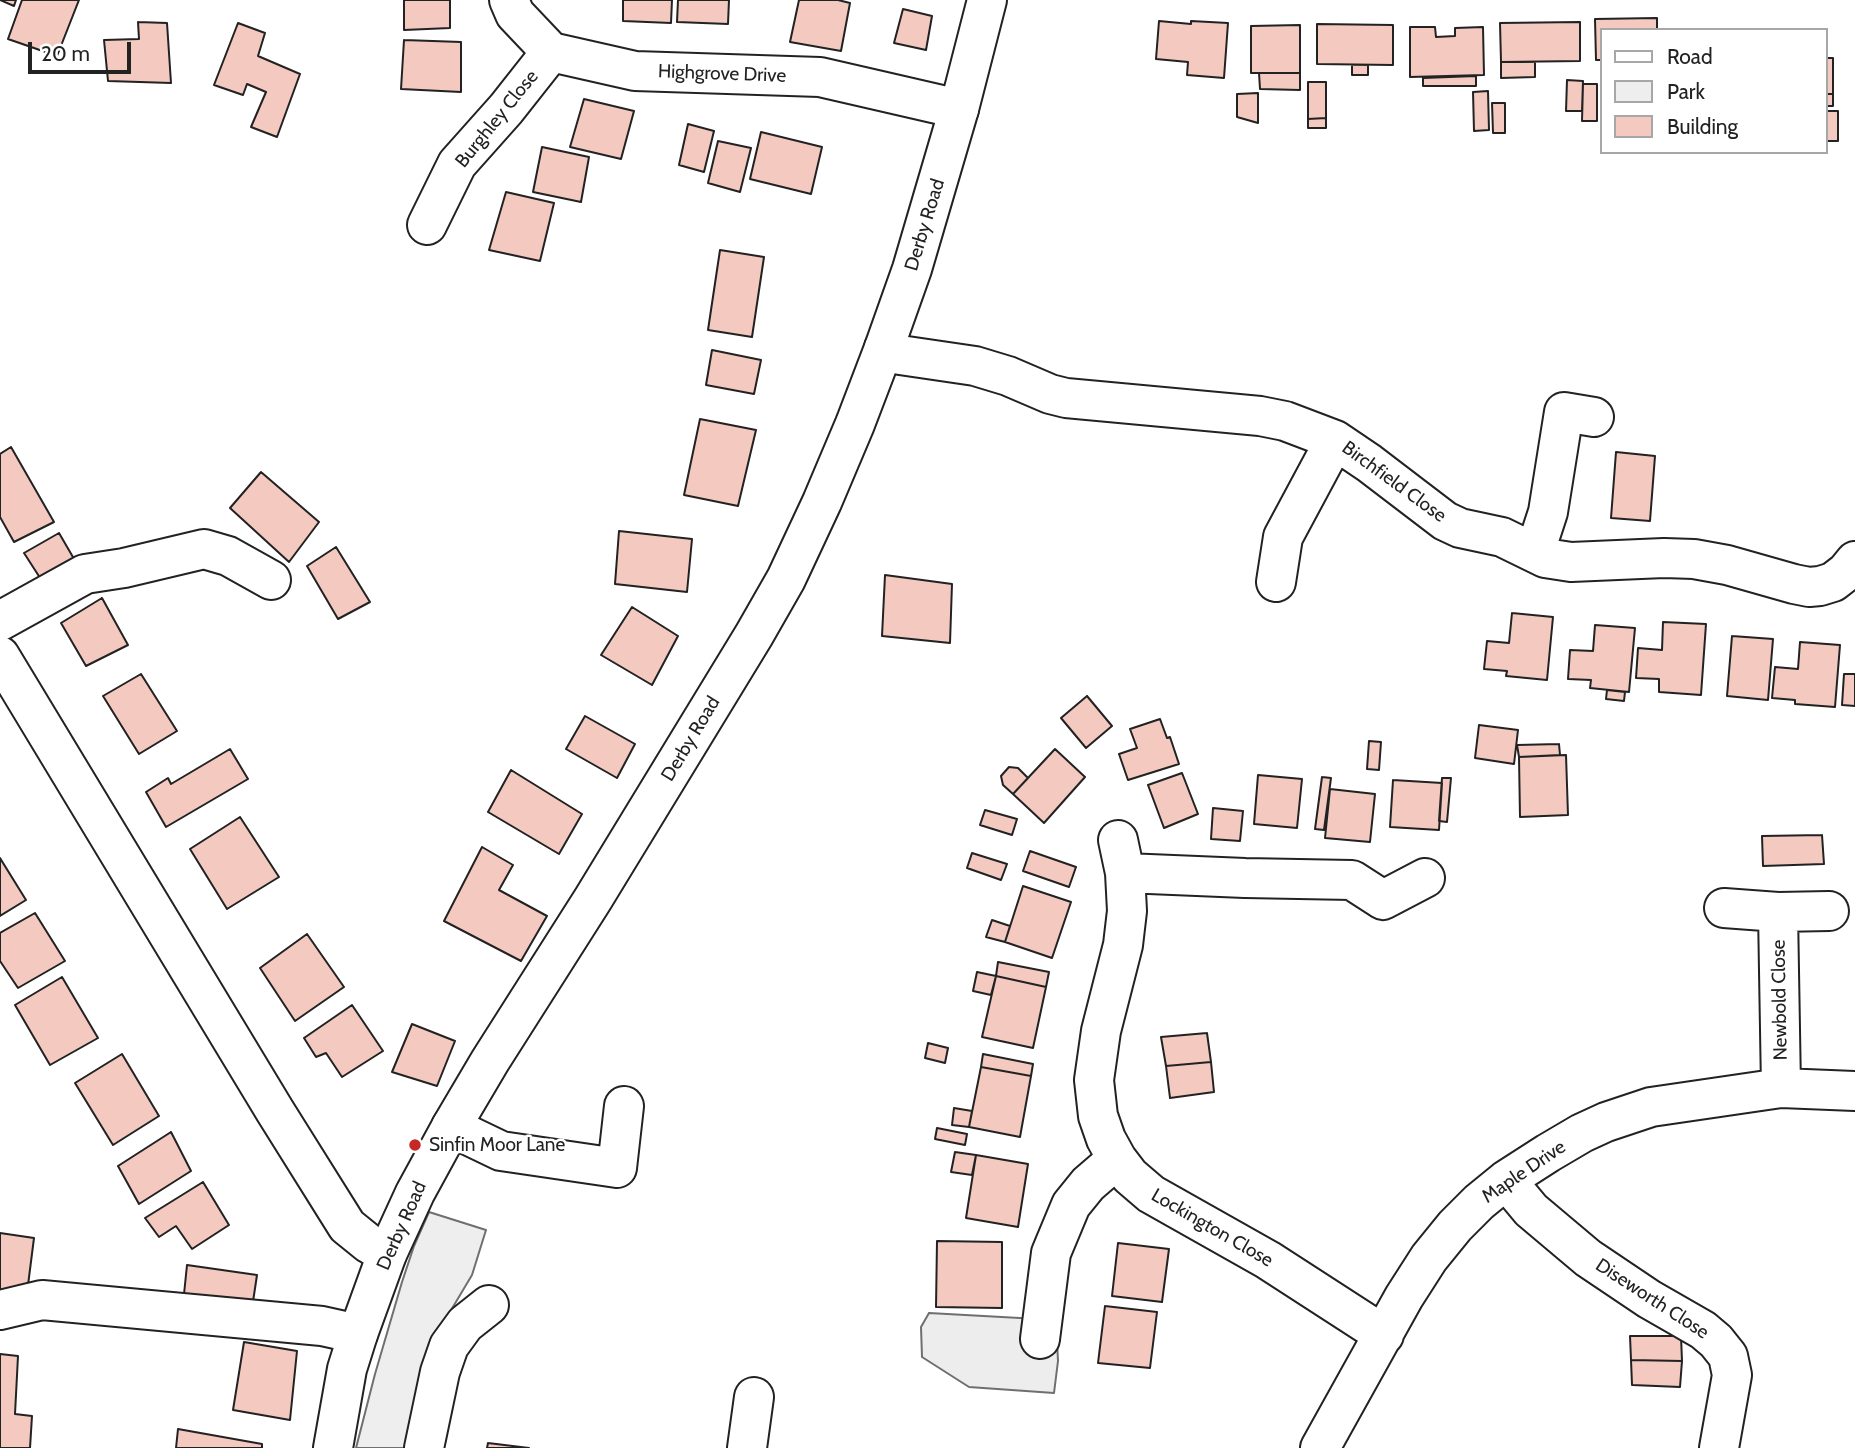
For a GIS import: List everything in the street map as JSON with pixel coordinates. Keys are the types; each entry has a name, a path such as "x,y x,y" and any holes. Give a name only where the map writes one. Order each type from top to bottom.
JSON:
{"street":[{"path":"509,0 515,14 551,52"},
{"name":"Derby Road","path":"333,1448 347,1369 358,1334 387,1254 415,1193 490,1061 608,876 786,579 822,502 855,425 915,257 959,109 987,0"},
{"name":"Highgrove Drive","path":"551,52 635,71 820,77 959,109"},
{"name":"Burghley Close","path":"427,225 457,164 506,109 551,52"},
{"name":"Birchfield Close","path":"884,348 900,355 975,366 1066,398 1260,416 1285,421 1335,440 1445,521 1460,528 1502,537 1545,558 1571,562 1694,559 1809,587 1833,582 1855,561"},
{"path":"1535,552 1548,512 1564,412 1594,417"},
{"path":"1276,582 1283,537 1335,440"},
{"path":"0,621 85,574 204,550 228,555 271,580"},
{"path":"0,656 267,1099 347,1226 387,1254"},
{"name":"Lockington Close","path":"1384,1335 1268,1260 1151,1194 1130,1176 1116,1159 1106,1139 1098,1116 1094,1080 1101,1031 1123,945 1127,911 1121,856 1245,878 1352,880 1383,900 1425,878"},
{"name":"Newbold Close","path":"1724,908 1779,912 1829,911"},
{"name":"Newbold Close","path":"1779,912 1781,1088"},
{"name":"Maple Drive","path":"1320,1448 1404,1297 1429,1258 1479,1202 1507,1180 1582,1133 1651,1107 1781,1088 1855,1091"},
{"path":"451,1127 501,1151 616,1177 624,1106"},
{"path":"1040,1339 1051,1253 1071,1205 1088,1184 1116,1159"},
{"name":"Diseworth Close","path":"1507,1180 1531,1210 1588,1258 1649,1299 1703,1330 1728,1356 1732,1375 1719,1448"},
{"path":"0,1310 42,1300 322,1325 358,1334"},
{"path":"424,1448 440,1371 449,1346 465,1324 489,1305"},
{"path":"747,1448 754,1397"}],"green space":[{"path":"429,1212 486,1230 472,1275 438,1332 415,1448 356,1448 402,1282"}],"shaded area":[{"path":"929,1313 1056,1320 1058,1361 1054,1393 969,1387 922,1357 921,1327"}],"building":[{"path":"0,0 16,0 14,6"},
{"path":"22,0 79,0 57,56 8,39"},
{"path":"404,0 450,0 450,28 404,30"},
{"path":"623,0 672,0 671,23 623,21"},
{"path":"678,0 729,0 728,24 677,22"},
{"path":"799,0 838,0 850,3 841,51 790,42"},
{"path":"903,9 932,16 926,50 894,43"},
{"path":"1657,18 1657,28 1600,28 1600,60 1596,60 1595,19"},
{"path":"1159,21 1228,23 1224,78 1187,75 1188,62 1156,59"},
{"path":"138,22 167,23 171,83 108,81 104,40 139,39"},
{"path":"1580,22 1580,61 1501,62 1500,23"},
{"path":"238,23 265,33 258,56 300,74 277,137 251,127 266,92 247,84 243,95 214,85"},
{"path":"1317,24 1393,25 1393,65 1317,64"},
{"path":"1300,25 1300,73 1251,73 1251,26"},
{"path":"1410,27 1435,27 1436,37 1455,36 1455,28 1483,27 1484,75 1410,77"},
{"path":"404,40 461,42 461,92 401,89"},
{"path":"1827,58 1833,58 1833,94 1827,94"},
{"path":"1501,62 1535,62 1535,77 1501,78"},
{"path":"1352,65 1368,65 1368,75 1352,75"},
{"path":"1259,73 1300,73 1300,90 1260,89"},
{"path":"1476,76 1476,86 1423,86 1423,78"},
{"path":"1567,80 1583,81 1582,111 1566,111"},
{"path":"1308,82 1326,82 1326,118 1308,119"},
{"path":"1583,84 1597,84 1597,121 1582,121"},
{"path":"1488,91 1489,130 1474,131 1473,92"},
{"path":"1258,93 1258,123 1237,117 1237,94"},
{"path":"1827,94 1833,94 1833,106 1827,106"},
{"path":"584,99 634,111 621,159 570,147"},
{"path":"1492,103 1505,103 1505,133 1493,133"},
{"path":"1827,111 1838,111 1838,141 1827,141"},
{"path":"1326,118 1326,128 1308,128 1308,119"},
{"path":"688,124 714,131 704,172 679,165"},
{"path":"761,132 822,147 811,194 750,179"},
{"path":"718,141 751,148 740,192 708,183"},
{"path":"542,147 589,157 581,202 533,192"},
{"path":"506,192 554,203 540,261 489,250"},
{"path":"720,250 764,257 752,337 708,330"},
{"path":"712,350 761,360 754,394 706,385"},
{"path":"700,419 756,430 738,506 684,495"},
{"path":"11,447 54,522 14,542 0,517 0,454"},
{"path":"1616,452 1655,456 1650,521 1611,518"},
{"path":"261,472 319,522 289,562 230,508"},
{"path":"619,531 692,539 687,592 615,584"},
{"path":"59,533 77,564 44,584 24,553"},
{"path":"336,547 370,602 338,619 307,566"},
{"path":"885,575 952,584 950,643 882,636"},
{"path":"102,598 128,645 86,666 61,623"},
{"path":"632,607 678,636 652,685 601,655"},
{"path":"1512,613 1553,617 1547,680 1506,676 1507,671 1484,669 1487,641 1509,643"},
{"path":"1663,622 1706,624 1701,695 1659,692 1659,679 1636,678 1638,648 1662,650"},
{"path":"1595,625 1635,628 1629,692 1590,688 1591,680 1568,679 1570,650 1593,651"},
{"path":"1732,636 1773,639 1768,700 1727,696"},
{"path":"1800,642 1840,645 1835,707 1795,704 1795,700 1772,698 1775,667 1798,669"},
{"path":"141,674 177,731 139,754 103,696"},
{"path":"1844,674 1855,674 1855,706 1842,705"},
{"path":"1607,690 1625,692 1624,701 1606,699"},
{"path":"1087,696 1112,726 1086,748 1061,718"},
{"path":"585,716 635,744 617,778 566,749"},
{"path":"1160,719 1167,738 1170,737 1179,764 1128,780 1119,754 1137,748 1130,729"},
{"path":"1479,725 1518,730 1514,764 1475,758"},
{"path":"1369,741 1381,742 1379,770 1367,769"},
{"path":"1559,744 1560,755 1519,757 1517,745"},
{"path":"230,749 248,779 166,827 146,792 168,778 171,784"},
{"path":"1055,749 1085,777 1044,823 1013,794"},
{"path":"1566,755 1568,815 1520,817 1519,757"},
{"path":"1009,767 1018,768 1028,778 1013,794 1003,785 1001,776"},
{"path":"511,770 582,814 559,854 488,812"},
{"path":"1182,773 1198,814 1164,828 1148,785"},
{"path":"1258,775 1302,779 1297,828 1254,824"},
{"path":"1322,777 1331,778 1324,830 1315,829"},
{"path":"1442,778 1451,778 1447,822 1439,821"},
{"path":"1393,780 1442,783 1439,830 1390,827"},
{"path":"1330,789 1375,794 1370,842 1325,838"},
{"path":"1213,808 1243,811 1240,841 1211,839"},
{"path":"985,810 1017,819 1012,835 980,825"},
{"path":"240,817 279,877 227,909 190,849"},
{"path":"1822,835 1824,864 1763,866 1762,836"},
{"path":"482,847 513,865 499,890 547,916 521,961 444,921"},
{"path":"1030,851 1076,867 1069,887 1023,871"},
{"path":"972,853 1007,864 1001,880 967,868"},
{"path":"0,858 26,900 0,916"},
{"path":"1023,886 1071,902 1052,958 1005,942"},
{"path":"35,913 65,961 18,988 0,961 0,933"},
{"path":"992,920 1010,926 1005,942 986,937"},
{"path":"307,934 344,987 295,1021 260,968"},
{"path":"998,962 1049,972 1046,987 996,976"},
{"path":"977,972 996,976 991,995 973,991"},
{"path":"996,976 1046,987 1033,1048 982,1037"},
{"path":"62,977 98,1038 50,1065 15,1005"},
{"path":"352,1005 383,1051 342,1077 326,1053 316,1057 304,1038"},
{"path":"412,1024 455,1041 437,1086 392,1072"},
{"path":"1207,1033 1211,1062 1166,1066 1161,1037"},
{"path":"928,1043 948,1048 945,1063 925,1058"},
{"path":"122,1054 159,1116 113,1145 75,1083"},
{"path":"983,1054 1033,1064 1031,1076 981,1067"},
{"path":"1211,1062 1214,1092 1170,1098 1166,1066"},
{"path":"981,1067 1031,1076 1020,1137 969,1127"},
{"path":"954,1108 972,1111 969,1127 952,1125"},
{"path":"937,1128 967,1134 965,1145 935,1139"},
{"path":"171,1132 191,1171 139,1204 118,1166"},
{"path":"955,1152 976,1155 972,1175 951,1172"},
{"path":"976,1155 1028,1164 1018,1227 966,1218"},
{"path":"203,1182 229,1225 192,1249 176,1226 159,1237 145,1218"},
{"path":"0,1233 34,1238 27,1293 0,1291"},
{"path":"937,1241 1002,1242 1002,1308 936,1307"},
{"path":"1118,1243 1169,1249 1162,1302 1112,1296"},
{"path":"187,1265 257,1275 251,1315 183,1304"},
{"path":"1105,1306 1157,1312 1150,1368 1098,1363"},
{"path":"1630,1336 1681,1336 1682,1361 1631,1360"},
{"path":"244,1342 297,1351 290,1420 233,1410"},
{"path":"0,1354 18,1356 15,1414 32,1416 30,1448 0,1448"},
{"path":"1631,1360 1682,1361 1680,1387 1632,1385"},
{"path":"178,1429 262,1444 262,1448 176,1448"},
{"path":"488,1443 529,1448 487,1448"}],"place":[{"name":"Sinfin Moor Lane","path":"415,1145"}]}
